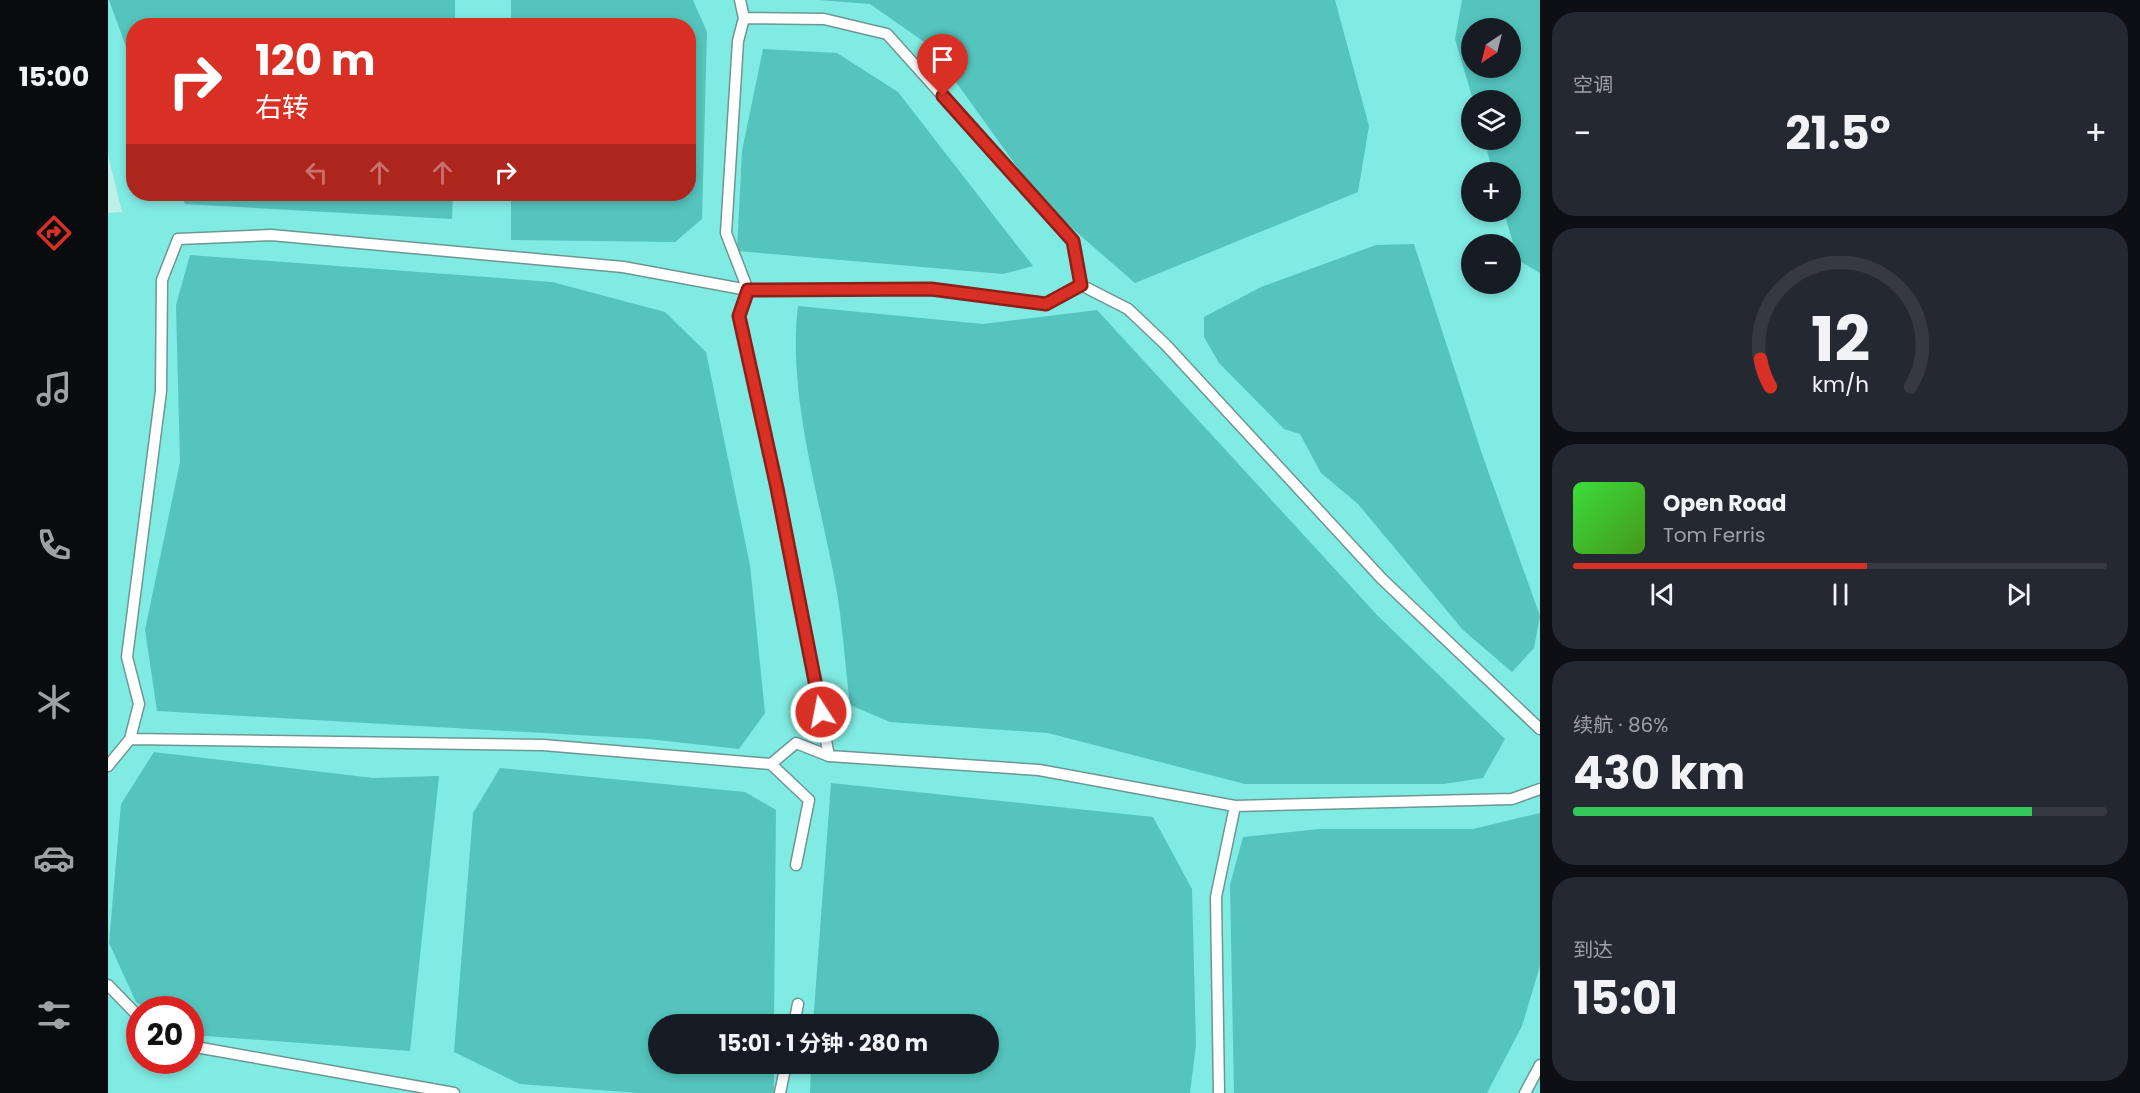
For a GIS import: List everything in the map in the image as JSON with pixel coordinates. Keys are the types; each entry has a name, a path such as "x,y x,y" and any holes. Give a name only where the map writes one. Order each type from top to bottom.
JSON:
{"lane":[{"path":"740,0 744,18 738,40 726,233 748,290 739,316 777,488 829,756"},
{"path":"744,18 824,19 887,34 1073,241 1081,285"},
{"path":"108,766 130,739 139,704 127,657 160,391 162,280 178,239 271,235 623,267 748,290 931,289 1046,304 1081,285"},
{"path":"1081,285 1128,309 1166,345 1382,579 1540,729"},
{"path":"130,739 543,745 771,764 809,800 796,866"},
{"path":"771,764 796,743 829,756 1039,770 1234,807 1512,799 1540,789"},
{"path":"1219,1093 1216,897 1234,807"},
{"path":"108,986 126,1004"},
{"path":"796,1014 798,1004"},
{"path":"204,1048 454,1093"},
{"path":"1525,1093 1540,1065"},
{"path":"780,1093 784,1074"}],"shaded area":[{"path":"108,0 1540,0 1540,1093 108,1093 108,213 122,212 108,155"},
{"path":"109,0 455,0 455,18 126,18 126,47"},
{"path":"511,0 693,0 707,32 702,219 675,242 511,240 511,201 696,201 696,18 511,18"},
{"path":"818,0 1335,0 1369,126 1358,192 1135,283 1043,203 930,46 870,4"},
{"path":"1462,0 1540,0 1540,273 1521,262 1521,234 1510,234 1507,222 1521,222 1521,162 1490,162 1487,150 1521,150 1521,90 1470,90 1467,78 1521,78 1521,18 1461,18 1461,59 1455,39"},
{"path":"763,49 837,53 898,92 1033,266 1003,274 737,251 742,151"},
{"path":"184,201 453,201 452,219 185,204"},
{"path":"1414,244 1482,454 1540,616 1534,648 1512,672 1463,630 1358,504 1321,473 1300,434 1284,429 1219,363 1204,337 1204,317 1261,287 1376,245"},
{"path":"190,255 552,282 665,312 706,352 750,565 765,713 739,749 648,739 157,711 145,630 180,462 176,305"},
{"path":"798,306 983,324 1097,310 1378,616 1505,739 1483,778 1444,784 1245,784 1048,733 890,722 850,705 836,587 801,410 797,375"},
{"path":"154,752 373,778 439,776 410,1051 204,1036 204,996 133,996 109,943 121,804"},
{"path":"500,768 745,792 776,810 774,1014 648,1014 648,1074 774,1074 774,1093 638,1093 520,1084 454,1052 473,813"},
{"path":"831,783 1153,817 1192,889 1196,1045 1190,1093 810,1093 811,1074 999,1074 999,1014 814,1014"},
{"path":"1540,813 1540,966 1522,1026 1487,1093 1234,1093 1230,885 1243,837 1319,829 1473,829"}],"route":[{"path":"821,712 777,488 739,316 748,290 931,289 1046,304 1081,285 1073,241 943,96"}]}
